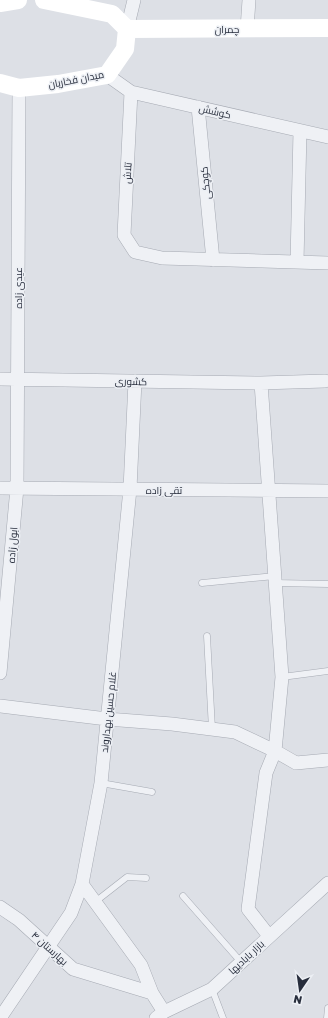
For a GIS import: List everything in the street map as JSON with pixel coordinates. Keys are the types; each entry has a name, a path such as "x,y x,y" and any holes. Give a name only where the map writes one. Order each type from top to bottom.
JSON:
{"street":[{"path":"0,3 18,0"},
{"path":"44,0 112,14 127,29"},
{"path":"127,29 134,0"},
{"path":"247,29 249,0"},
{"name":"چمران","path":"127,29 328,28"},
{"name":"میدان فخاریان","path":"0,84 19,88 58,84 107,75 126,49 127,29"},
{"name":"کوشش","path":"107,75 131,92 328,137"},
{"name":"عیدی زاده","path":"18,488 19,88"},
{"name":"تلاش","path":"131,92 124,235 135,252 162,258 213,260"},
{"name":"کوچکی","path":"198,107 213,260"},
{"path":"297,262 300,131"},
{"path":"213,260 328,263"},
{"name":"کشوری","path":"0,379 262,383 325,381"},
{"name":"غلام حسین بهداروند","path":"0,1018 47,946 71,913 82,884 101,783 130,489 135,381"},
{"path":"262,383 268,490 282,677 275,751 266,773 248,909 269,936"},
{"name":"تقی زاده","path":"0,488 328,491"},
{"name":"ابول زاده","path":"0,673 18,488"},
{"path":"0,706 235,732 296,763 328,760"},
{"name":"بازار بابادیها","path":"160,1015 212,989 328,883"},
{"path":"82,884 141,965 160,1015"},
{"name":"بهارستان ۴","path":"0,907 19,920 73,969 152,993"}],"lane":[{"path":"202,583 275,579 328,584"},
{"path":"207,636 212,729"},
{"path":"282,677 328,671"},
{"path":"101,783 152,792"},
{"path":"95,902 127,877 146,878"},
{"path":"183,896 241,962"},
{"path":"212,989 223,1018"},
{"path":"327,1018 328,1008"}]}
